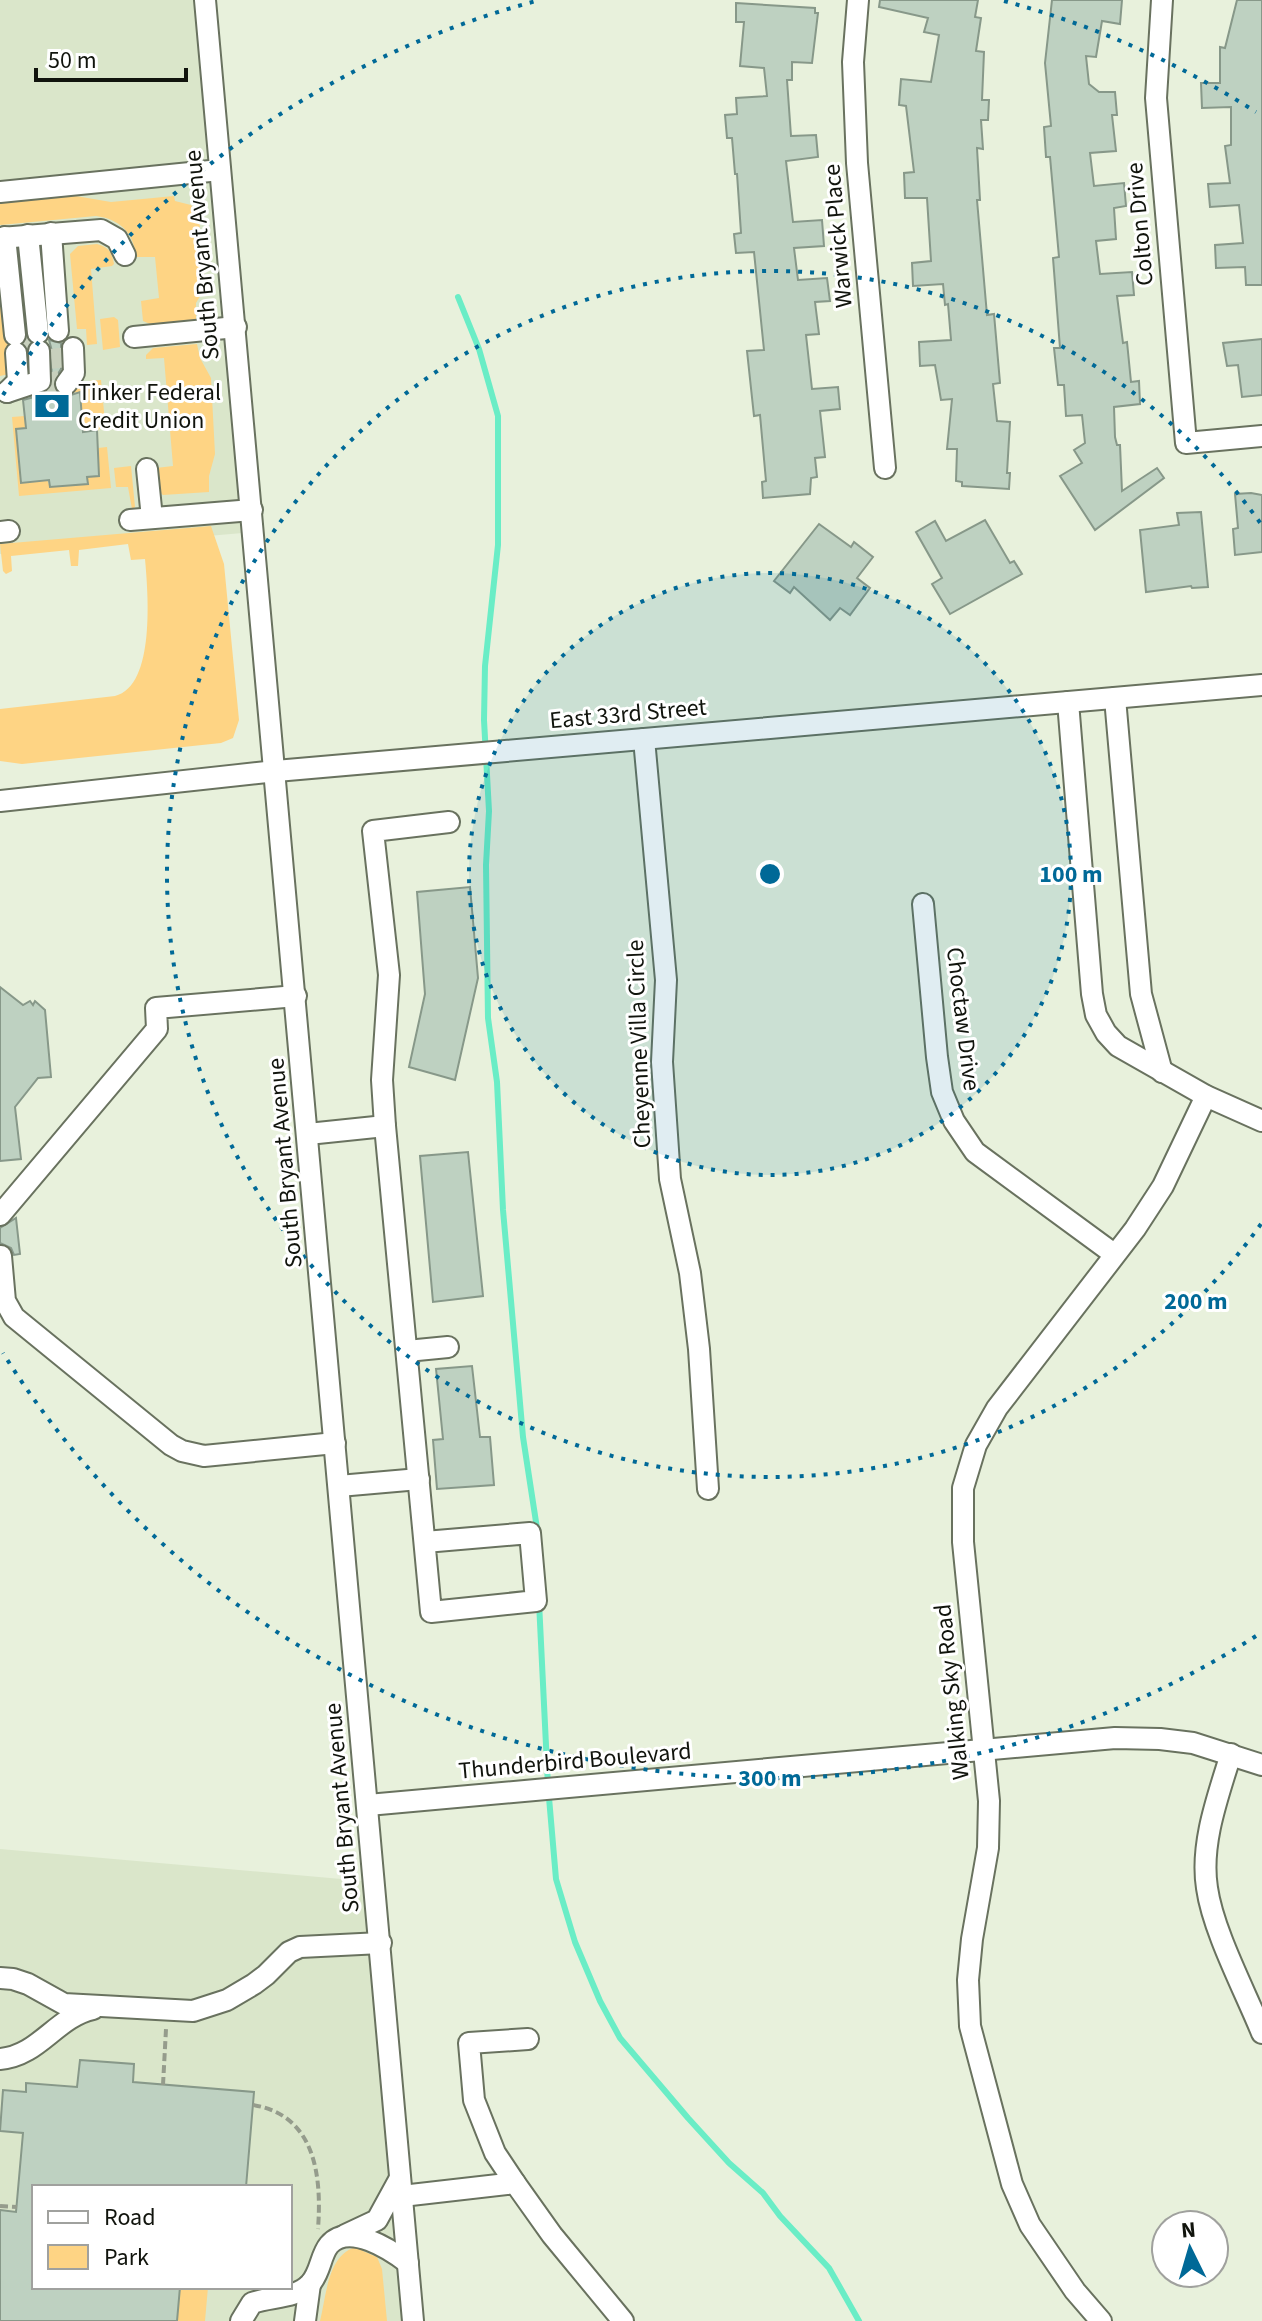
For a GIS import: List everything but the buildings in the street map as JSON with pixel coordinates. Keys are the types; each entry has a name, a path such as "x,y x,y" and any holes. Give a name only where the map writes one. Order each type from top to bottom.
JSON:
{"street":[{"name":"South Bryant Avenue","path":"205,0 413,2321"},
{"name":"Warwick Place","path":"858,0 853,62 857,163 885,468"},
{"name":"Colton Drive","path":"1162,0 1156,98 1186,443 1262,436"},
{"path":"0,192 220,170"},
{"path":"29,235 101,230 117,239 125,255"},
{"path":"4,392 17,382 41,340 29,235"},
{"path":"29,235 41,340 74,373 66,384"},
{"path":"133,337 236,327"},
{"path":"4,392 44,385"},
{"path":"147,469 152,518"},
{"path":"130,520 252,510"},
{"name":"East 33rd Street","path":"0,801 276,771 1262,685"},
{"path":"1115,698 1141,994 1162,1072"},
{"path":"1068,702 1096,1015 1118,1046 1206,1096 1262,1121"},
{"name":"Cheyenne Villa Circle","path":"644,739 666,980 662,1062 670,1179 690,1273 699,1349 708,1489"},
{"path":"425,1542 530,1533 536,1601 431,1612 385,1126 382,1080 389,975 373,831 449,822"},
{"name":"Choctaw Drive","path":"923,904 942,1092 954,1121 975,1152 1114,1254"},
{"path":"0,1215 157,1029 156,1008 296,996"},
{"name":"Walking Sky Road","path":"1101,2321 1075,2291 1030,2225 1012,2184 970,2026 968,1980 988,1848 989,1801 963,1542 963,1488 976,1445 997,1408 1135,1229 1163,1186 1206,1096"},
{"path":"308,1134 385,1126"},
{"path":"1,1256 5,1301 14,1317 171,1445 204,1456 335,1443"},
{"path":"0,1329 26,1326"},
{"path":"407,1351 448,1347"},
{"path":"339,1486 419,1479"},
{"name":"Thunderbird Boulevard","path":"368,1805 1115,1738 1193,1743 1262,1765"},
{"path":"1231,1754 1209,1835 1206,1887 1213,1914 1262,2033"},
{"path":"0,1978 28,1984 64,2004 184,2011 205,2008 254,1984 289,1952 300,1947 381,1943"},
{"path":"0,2059 27,2052 76,2015 100,2007"},
{"path":"528,2039 469,2043 478,2113 495,2153 515,2183 552,2235 623,2321"},
{"path":"305,2321 310,2284 321,2267 329,2244 377,2220 401,2187 515,2183"},
{"path":"340,2238 372,2240 408,2263"},
{"path":"241,2321 252,2303 293,2294 310,2284"}],"path":[{"path":"163,2085 166,2029"},
{"path":"253,2105 280,2113 302,2133 318,2184 317,2234"},
{"path":"0,2206 17,2207"}],"shaded area":[{"path":"0,0 205,0 254,532 0,554"},
{"path":"0,1849 375,1882 413,2321 0,2321"}],"green space":[{"path":"64,194 111,202 174,196 175,201 191,205 199,217 205,288 196,303 196,320 150,324 143,321 141,301 159,298 155,257 136,257 129,234 112,220 96,216 0,225 0,203 5,200"},
{"path":"97,244 109,251 114,264 91,269 97,344 87,345 86,329 77,329 70,254 78,246"},
{"path":"0,253 12,368 9,374 0,376"},
{"path":"114,317 118,320 120,347 103,350 100,319"},
{"path":"197,344 200,358 211,378 215,454 209,476 209,492 163,495 157,490 156,468 173,466 164,358 146,359 146,355 153,348"},
{"path":"101,380 105,422 97,432 83,432 80,392 66,393 76,382"},
{"path":"25,416 26,428 50,487 87,484 87,477 99,476 98,448 107,447 111,488 19,496 12,417"},
{"path":"131,466 135,507 132,509 128,487 116,487 114,468"},
{"path":"211,526 224,564 239,720 233,738 221,743 22,764 0,761 0,709 115,696 128,689 143,657 148,614 145,559 131,560 128,544 79,550 78,566 71,566 69,550 11,556 12,571 6,574 0,544"},
{"path":"364,2246 363,2251 377,2257 382,2269 387,2321 320,2321 336,2263 352,2248"},
{"path":"180,2289 208,2289 205,2321 177,2321"}],"waterway":[{"path":"458,297 479,349 498,416 498,545 485,666 484,720 489,811 486,865 488,1018 497,1082 503,1210 523,1437 538,1535"},
{"path":"539,1602 556,1879 575,1942 600,2001 620,2038 688,2118 729,2163 763,2193 780,2216 829,2268 859,2321"}],"tunnel":[{"path":"44,385 60,380 63,375 58,331"},
{"path":"26,334 28,352"}],"place":[{"name":"Tinker Federal Credit Union","path":"52,406"}]}
